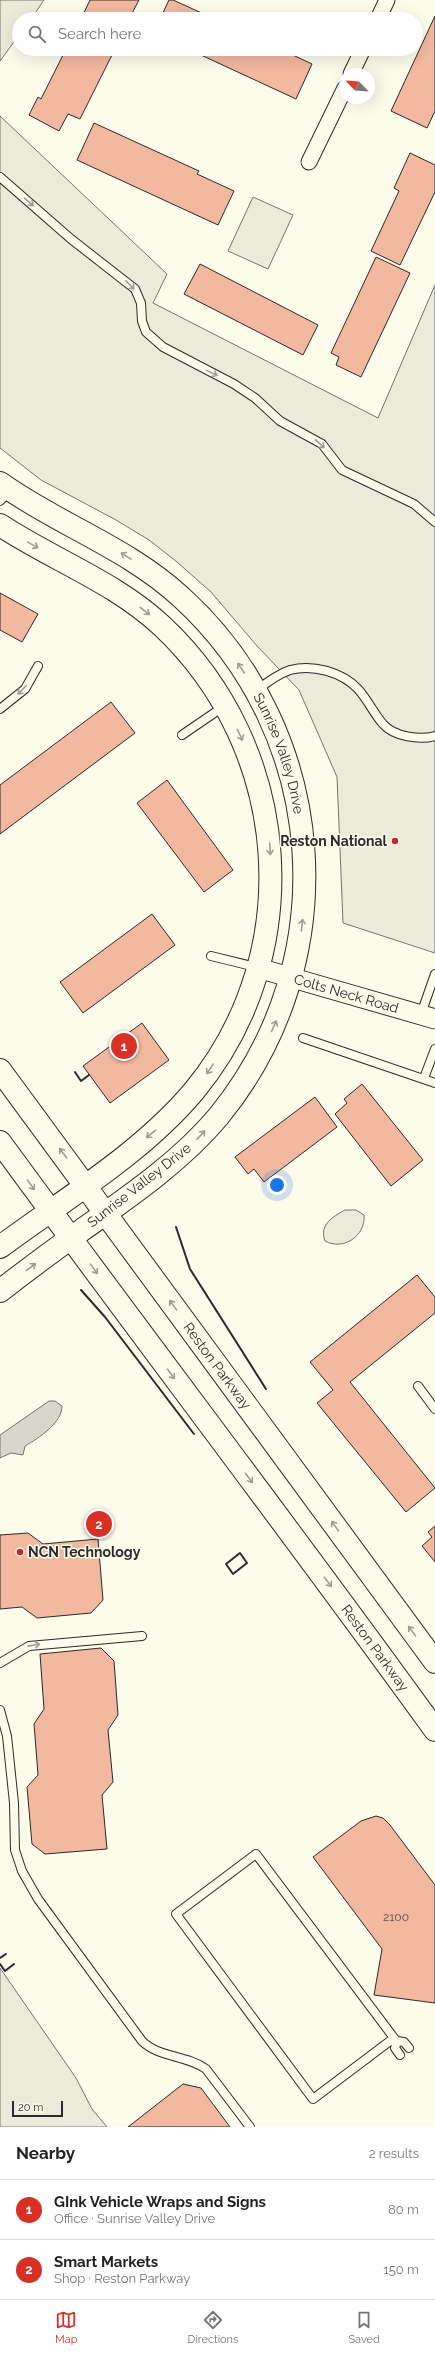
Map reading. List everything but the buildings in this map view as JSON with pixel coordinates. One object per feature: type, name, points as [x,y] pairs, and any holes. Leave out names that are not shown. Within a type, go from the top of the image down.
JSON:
[{"type":"main road","name":"Sunrise Valley Drive","points":[[0,1291],[106,1213],[186,1151],[218,1116],[260,1055],[284,1002],[299,947],[304,906],[305,872],[301,822],[285,755],[256,690],[221,639],[194,610],[164,582],[117,550],[4,492]]},
{"type":"main road","name":"Sunrise Valley Drive","points":[[0,525],[115,590],[145,611],[189,654],[226,706],[252,763],[261,792],[270,841],[270,898],[265,937],[258,968],[235,1027],[203,1079],[158,1128],[86,1184],[0,1246]]},
{"type":"main road","name":"Reston Parkway","points":[[0,1070],[86,1184],[435,1662]]},
{"type":"main road","name":"Reston Parkway","points":[[0,1142],[202,1415],[361,1626],[435,1730]]},
{"type":"street","points":[[381,12],[387,0]]},
{"type":"street","points":[[355,68],[361,56]]},
{"type":"street","points":[[309,162],[339,100]]},
{"type":"street","name":"Colts Neck Road","points":[[258,968],[428,1017]]},
{"type":"lane","points":[[0,177],[71,239],[135,289],[141,303],[142,320],[146,332],[163,347],[234,384],[255,398],[280,421],[322,444],[342,470],[414,504],[435,522]]},
{"type":"lane","points":[[0,709],[25,689],[38,666]]},
{"type":"lane","points":[[256,690],[290,670],[305,668],[320,669],[335,674],[358,689],[384,726],[397,733],[409,736],[425,738],[435,736]]},
{"type":"lane","points":[[182,736],[226,706]]},
{"type":"lane","points":[[211,956],[258,968]]},
{"type":"lane","points":[[428,1017],[435,974]]},
{"type":"lane","points":[[303,1038],[435,1083]]},
{"type":"lane","points":[[424,1078],[435,1049]]},
{"type":"lane","points":[[418,1386],[435,1409]]},
{"type":"lane","points":[[0,1663],[30,1646],[142,1636]]},
{"type":"lane","points":[[0,1710],[8,1736],[14,1803],[15,1850],[32,1891],[142,2041],[151,2048],[196,2063],[206,2069],[250,2127]]},
{"type":"lane","points":[[396,2040],[313,2099],[176,1914],[256,1854],[396,2040],[404,2042],[409,2048]]},
{"type":"lane","points":[[396,2040],[395,2048],[400,2056]]},
{"type":"shaded area","points":[[0,0],[44,0],[36,12],[12,12],[12,45],[0,61]]},
{"type":"shaded area","points":[[0,116],[167,274],[153,303],[378,418],[435,285],[435,953],[343,923],[337,777],[299,690],[257,646],[211,592],[177,562],[149,540],[116,520],[41,480],[0,448]]},
{"type":"shaded area","points":[[253,197],[293,215],[268,269],[228,251]]},
{"type":"shaded area","points":[[345,1210],[356,1210],[364,1215],[364,1223],[361,1229],[352,1240],[346,1243],[332,1244],[325,1241],[325,1226],[331,1219]]},
{"type":"shaded area","points":[[49,1401],[55,1401],[62,1406],[61,1412],[54,1424],[37,1439],[25,1446],[23,1455],[11,1453],[0,1458],[0,1435]]},
{"type":"shaded area","points":[[0,1968],[76,2078],[92,2109],[107,2127],[0,2127]]},
{"type":"wall","points":[[75,1072],[81,1081],[89,1075]]},
{"type":"wall","points":[[176,1227],[190,1269],[266,1389]]},
{"type":"wall","points":[[81,1290],[105,1317],[194,1434]]},
{"type":"wall","points":[[240,1553],[247,1563],[233,1574],[226,1564],[240,1553]]},
{"type":"wall","points":[[0,1958],[6,1954]]},
{"type":"wall","points":[[0,1964],[5,1971],[14,1964]]},
{"type":"place","name":"Reston National","points":[[395,841]]},
{"type":"place","name":"GInk Vehicle Wraps and Signs","points":[[124,1046]]},
{"type":"place","name":"Smart Markets","points":[[99,1524]]},
{"type":"place","name":"NCN Technology","points":[[20,1552]]}]
